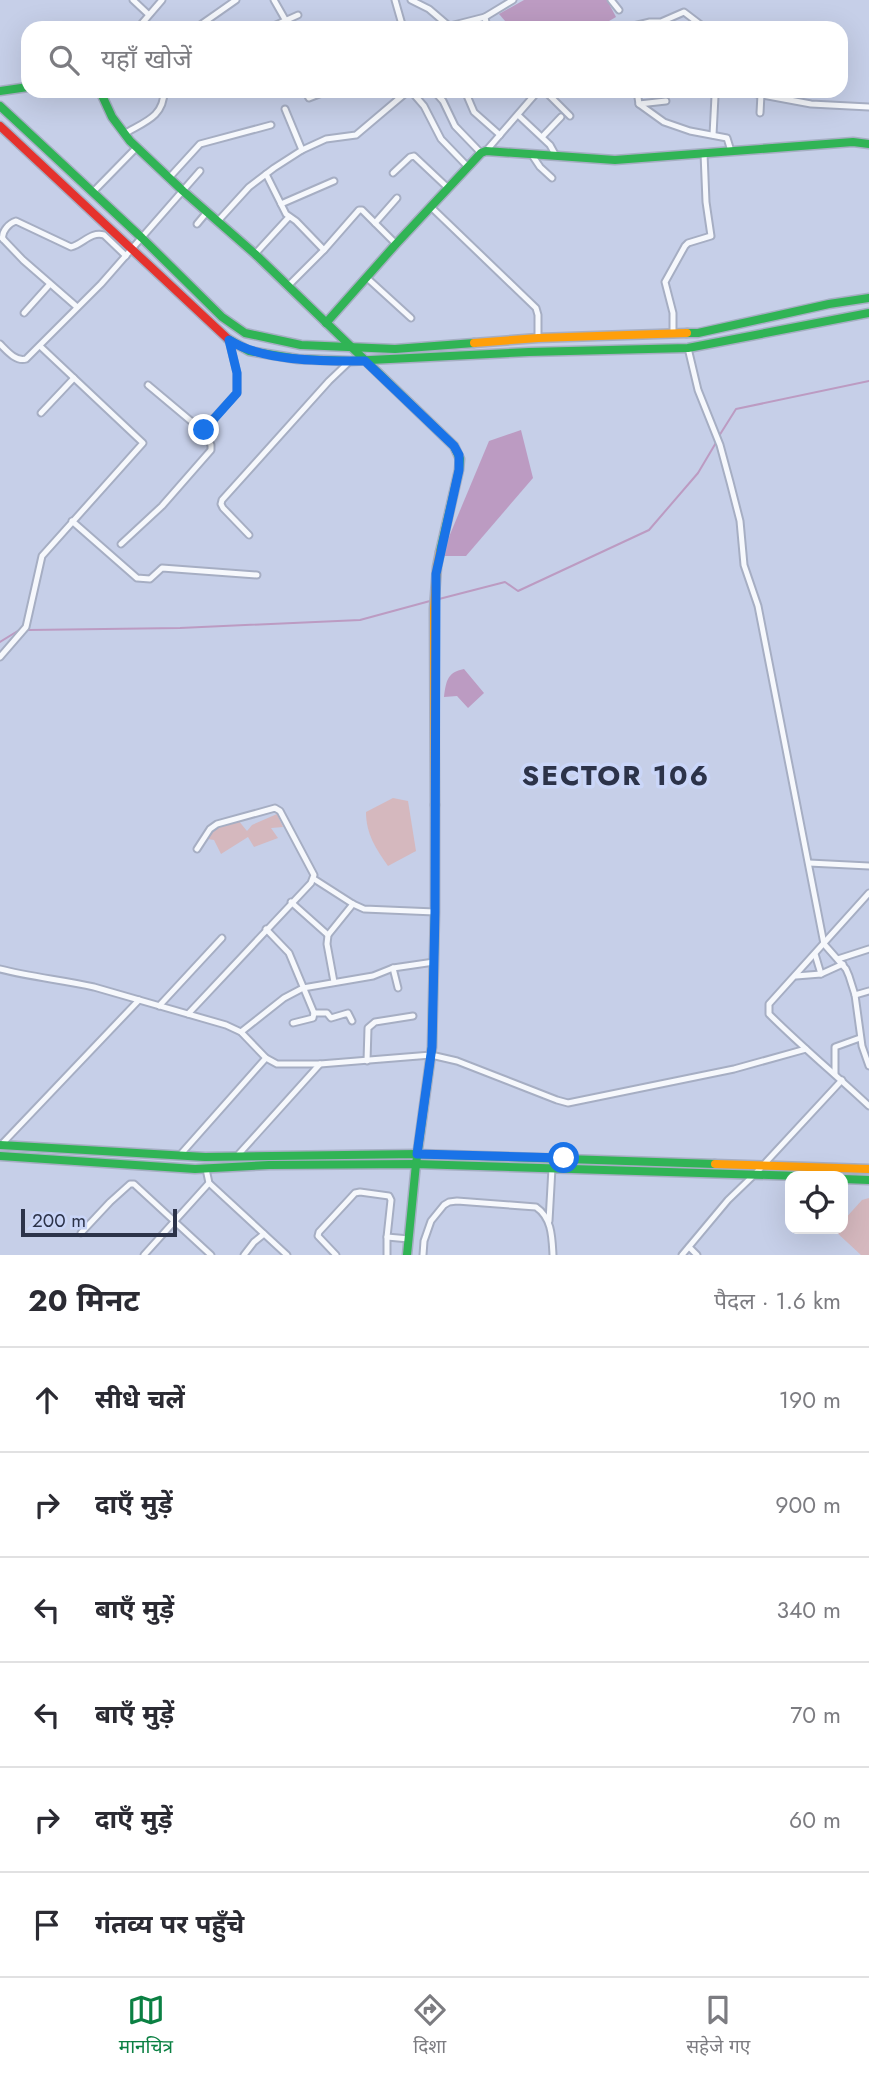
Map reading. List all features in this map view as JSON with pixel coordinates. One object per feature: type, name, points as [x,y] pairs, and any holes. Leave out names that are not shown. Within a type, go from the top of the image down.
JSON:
[{"type":"street","points":[[133,0],[148,14]]},
{"type":"street","points":[[143,21],[162,0]]},
{"type":"street","points":[[206,21],[236,0]]},
{"type":"street","points":[[274,0],[285,20],[298,15]]},
{"type":"street","points":[[395,0],[401,21]]},
{"type":"street","points":[[411,0],[445,21]]},
{"type":"street","points":[[472,21],[485,17],[513,0]]},
{"type":"street","points":[[611,0],[619,10]]},
{"type":"street","points":[[663,21],[684,12],[696,21]]},
{"type":"street","points":[[485,17],[486,21]]},
{"type":"street","points":[[1,90],[21,88]]},
{"type":"street","points":[[103,98],[112,117],[136,147],[255,254],[439,430],[459,455],[459,470],[437,567],[434,609],[435,912],[431,1055],[415,1164],[407,1255]]},
{"type":"street","points":[[124,134],[160,110],[163,98]]},
{"type":"street","points":[[218,221],[241,194],[266,174],[302,150],[331,138],[356,135],[401,98]]},
{"type":"street","points":[[417,98],[424,106],[441,139],[468,167]]},
{"type":"street","points":[[441,98],[455,126],[483,152],[615,160],[853,142],[869,144]]},
{"type":"street","points":[[468,98],[474,112],[500,135]]},
{"type":"street","points":[[326,323],[532,98]]},
{"type":"street","points":[[552,98],[569,116]]},
{"type":"street","points":[[638,98],[639,104],[664,122],[690,131],[727,138],[731,151]]},
{"type":"street","points":[[713,135],[716,98]]},
{"type":"street","points":[[760,113],[761,98]]},
{"type":"street","points":[[781,98],[811,104],[869,107]]},
{"type":"street","points":[[639,104],[666,101]]},
{"type":"street","points":[[0,106],[222,317],[245,333],[301,345],[351,348],[409,348],[538,338],[673,334],[707,332],[829,304],[869,298]]},
{"type":"street","points":[[285,109],[302,150]]},
{"type":"street","points":[[518,114],[550,145],[556,156]]},
{"type":"street","points":[[542,137],[561,117]]},
{"type":"street","points":[[170,178],[201,144],[271,125]]},
{"type":"street","points":[[0,127],[129,253],[229,340],[248,351],[315,361],[365,361],[529,352],[688,348],[869,313]]},
{"type":"street","points":[[93,192],[136,147]]},
{"type":"street","points":[[673,334],[673,313],[665,282],[685,246],[709,238],[712,234],[706,202],[704,153]]},
{"type":"street","points":[[532,155],[552,178]]},
{"type":"street","points":[[393,173],[414,156],[448,188]]},
{"type":"street","points":[[0,344],[16,359],[26,359],[142,239],[200,171]]},
{"type":"street","points":[[266,174],[289,217],[324,250]]},
{"type":"street","points":[[281,204],[334,181]]},
{"type":"street","points":[[375,223],[397,198]]},
{"type":"street","points":[[431,207],[536,308],[538,338]]},
{"type":"street","points":[[288,286],[359,210],[396,244]]},
{"type":"street","points":[[197,224],[207,212]]},
{"type":"street","points":[[255,254],[289,217]]},
{"type":"street","points":[[77,307],[1,238],[11,223],[16,221],[71,247],[99,233],[129,253]]},
{"type":"street","points":[[366,277],[411,318]]},
{"type":"street","points":[[24,313],[50,284]]},
{"type":"street","points":[[204,432],[237,393],[237,373],[229,340]]},
{"type":"street","points":[[0,657],[26,627],[42,556],[143,443],[40,346]]},
{"type":"street","points":[[688,348],[698,390],[720,445],[740,521],[744,565],[758,606],[824,944],[843,964],[849,976],[855,995],[860,1038],[865,1046],[869,1066]]},
{"type":"street","points":[[0,355],[6,349]]},
{"type":"street","points":[[249,535],[222,508],[222,500],[350,361]]},
{"type":"street","points":[[41,412],[75,378]]},
{"type":"street","points":[[121,544],[162,506],[211,450],[204,432],[148,385]]},
{"type":"street","points":[[72,521],[137,578],[150,579],[163,568],[257,575]]},
{"type":"street","points":[[188,1014],[314,879],[314,871],[280,811],[275,808],[217,824],[197,849]]},
{"type":"street","points":[[808,863],[869,866]]},
{"type":"street","points":[[314,879],[364,909],[435,912]]},
{"type":"street","points":[[869,893],[769,1004],[768,1011],[869,1106]]},
{"type":"street","points":[[291,902],[327,935]]},
{"type":"street","points":[[334,982],[327,935],[353,904]]},
{"type":"street","points":[[266,929],[289,953],[314,1013],[313,1018],[293,1023]]},
{"type":"street","points":[[159,1006],[222,938]]},
{"type":"street","points":[[838,958],[869,949]]},
{"type":"street","points":[[815,954],[821,974]]},
{"type":"street","points":[[241,1032],[284,998],[303,988],[434,962]]},
{"type":"street","points":[[796,976],[821,974],[843,964]]},
{"type":"street","points":[[393,968],[398,988]]},
{"type":"street","points":[[0,969],[30,977],[83,985],[226,1025],[241,1032],[266,1058],[285,1065],[431,1055],[457,1061],[557,1100],[573,1103],[734,1069],[806,1049]]},
{"type":"street","points":[[855,995],[869,991]]},
{"type":"street","points":[[0,1146],[139,1000]]},
{"type":"street","points":[[314,1013],[327,1013],[331,1018],[348,1013],[352,1021]]},
{"type":"street","points":[[367,1060],[370,1025],[413,1016]]},
{"type":"street","points":[[835,1074],[835,1047],[860,1038]]},
{"type":"street","points":[[180,1155],[266,1058]]},
{"type":"street","points":[[237,1156],[320,1064]]},
{"type":"street","points":[[682,1255],[728,1200],[842,1080]]},
{"type":"street","points":[[0,1146],[180,1155],[417,1154],[869,1169]]},
{"type":"street","points":[[0,1156],[206,1169],[269,1165],[415,1164],[785,1175]]},
{"type":"street","points":[[549,1224],[552,1168]]},
{"type":"street","points":[[206,1169],[209,1183],[287,1255]]},
{"type":"street","points":[[848,1179],[869,1180]]},
{"type":"street","points":[[144,1255],[209,1183]]},
{"type":"street","points":[[81,1233],[110,1202],[130,1184],[134,1184],[211,1255]]},
{"type":"street","points":[[336,1255],[318,1236],[319,1232],[355,1193],[360,1192],[389,1196],[391,1200],[387,1255]]},
{"type":"street","points":[[423,1255],[430,1222],[444,1205],[457,1201],[536,1207],[542,1210],[552,1235],[553,1255]]},
{"type":"street","points":[[244,1255],[264,1234]]},
{"type":"street","points":[[387,1237],[409,1239]]},
{"type":"street","points":[[689,1247],[697,1255]]},
{"type":"shaded area","points":[[524,0],[607,0],[616,17],[609,21],[505,21],[499,14]]},
{"type":"shaded area","points":[[521,430],[533,478],[466,556],[441,556],[489,441]]},
{"type":"shaded area","points":[[464,669],[484,693],[468,708],[457,696],[444,697],[448,678]]},
{"type":"shaded area","points":[[393,798],[408,801],[416,851],[388,866],[370,834],[366,812]]},
{"type":"shaded area","points":[[277,814],[283,827],[271,828],[278,838],[254,847],[248,837],[221,854],[214,840],[208,839],[224,824],[238,820],[247,831],[252,825]]},
{"type":"shaded area","points":[[869,1198],[869,1255],[861,1255],[838,1234],[848,1234],[848,1215],[862,1200]]},
{"type":"waterway","points":[[719,436],[736,409],[869,381]]},
{"type":"waterway","points":[[439,599],[505,582],[518,591],[649,530],[698,473],[717,441]]},
{"type":"waterway","points":[[28,630],[180,628],[360,620],[430,601]]},
{"type":"waterway","points":[[0,642],[21,629]]},
{"type":"traffic: fast","points":[[0,91],[21,88]]},
{"type":"traffic: fast","points":[[103,98],[112,117],[130,141],[255,254],[454,446],[460,459],[459,470],[440,552]]},
{"type":"traffic: fast","points":[[0,106],[142,238],[222,317],[245,333],[301,345],[395,349],[474,343]]},
{"type":"traffic: fast","points":[[326,323],[396,244],[481,153],[486,151],[615,160],[853,142],[869,144]]},
{"type":"traffic: fast","points":[[687,333],[869,298]]},
{"type":"traffic: fast","points":[[228,339],[249,351],[298,359],[350,361],[529,352],[688,348],[869,313]]},
{"type":"traffic: fast","points":[[407,1255],[432,1047],[435,805]]},
{"type":"traffic: fast","points":[[0,1145],[205,1157],[417,1154],[715,1164]]},
{"type":"traffic: fast","points":[[0,1156],[195,1169],[269,1165],[416,1164],[785,1176]]},
{"type":"traffic: fast","points":[[848,1179],[869,1180]]},
{"type":"traffic: slow","points":[[474,343],[687,333]]},
{"type":"traffic: slow","points":[[435,805],[434,609],[440,552]]},
{"type":"traffic: slow","points":[[715,1164],[869,1169]]},
{"type":"traffic: jam","points":[[0,126],[228,339]]},
{"type":"district","name":"SECTOR 106","points":[[616,775]]},
{"type":"route","points":[[204,430],[237,393],[237,373],[229,340],[248,351],[298,359],[365,361],[458,451],[459,470],[438,559],[434,604],[435,912],[432,1047],[417,1154],[564,1158]]}]
